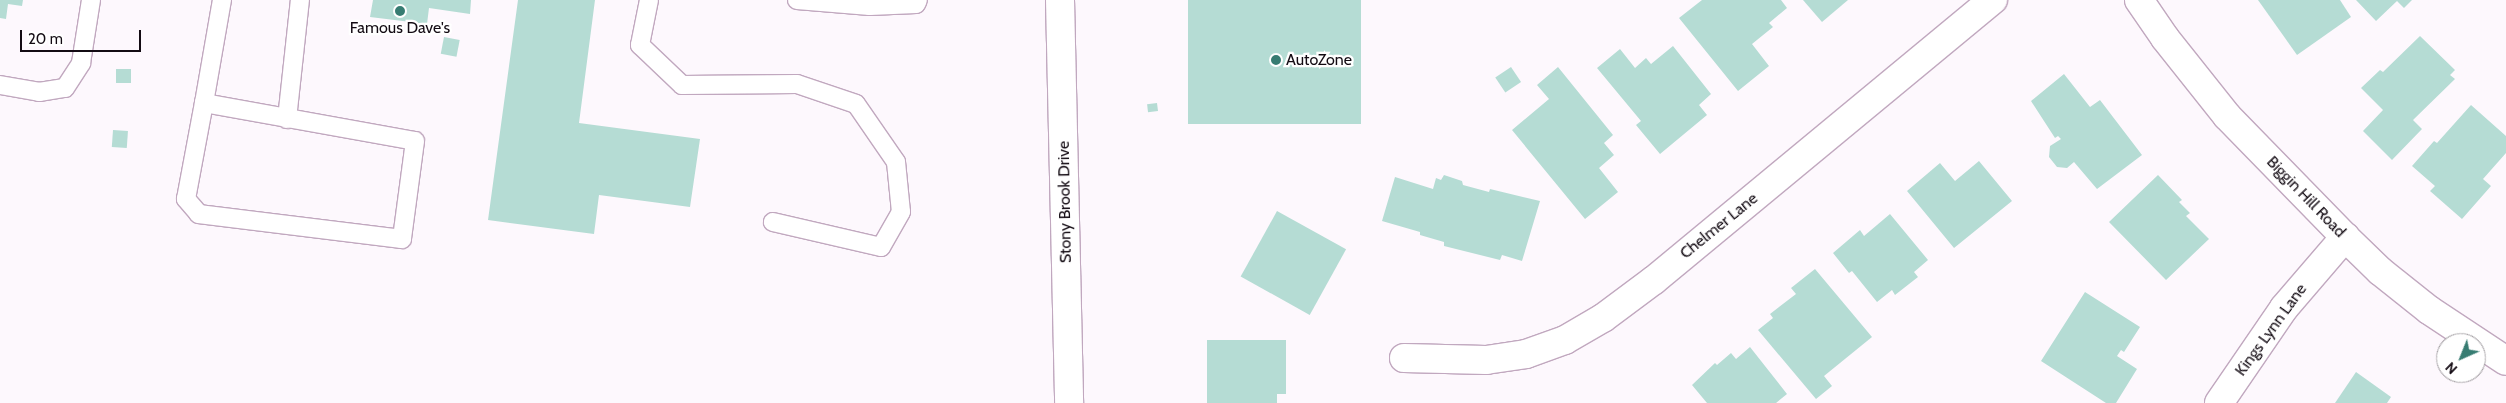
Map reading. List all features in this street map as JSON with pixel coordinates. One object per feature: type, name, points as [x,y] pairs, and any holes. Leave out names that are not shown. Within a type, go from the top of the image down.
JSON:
[{"type":"street","name":"Stony Brook Drive","points":[[1060,0],[1069,403]]},
{"type":"street","name":"Chelmer Lane","points":[[1404,358],[1486,360],[1526,354],[1565,340],[1603,318],[1654,280],[1993,0]]},
{"type":"street","name":"Biggin Hill Road","points":[[2139,0],[2165,38],[2227,116],[2345,237],[2380,271],[2429,310],[2506,361]]},
{"type":"street","name":"Kings Lynn Lane","points":[[2219,403],[2284,308],[2345,237]]},
{"type":"lane","points":[[0,85],[39,92],[65,88],[81,63],[91,0]]},
{"type":"lane","points":[[204,103],[414,141],[402,239],[199,214],[186,199],[222,0]]},
{"type":"lane","points":[[287,119],[300,0]]},
{"type":"lane","points":[[649,0],[640,45],[682,85],[797,84],[856,104],[896,162],[901,212],[880,247],[773,222]]},
{"type":"lane","points":[[797,0],[916,4],[918,0]]},
{"type":"building","points":[[0,0],[23,0],[22,6],[8,4],[6,19],[0,18]]},
{"type":"building","name":"Famous Dave's","points":[[373,0],[471,0],[470,14],[429,8],[427,24],[370,17]]},
{"type":"building","points":[[518,0],[595,0],[579,123],[700,139],[690,207],[599,195],[594,234],[488,220]]},
{"type":"building","name":"AutoZone","points":[[1188,0],[1361,0],[1361,124],[1188,124]]},
{"type":"building","points":[[1702,0],[1781,0],[1787,8],[1769,23],[1773,27],[1752,44],[1769,66],[1738,91],[1679,18]]},
{"type":"building","points":[[1803,0],[1848,0],[1822,22]]},
{"type":"building","points":[[2258,0],[2340,0],[2351,17],[2297,55]]},
{"type":"building","points":[[2356,0],[2412,0],[2404,8],[2397,1],[2376,21]]},
{"type":"building","points":[[2420,36],[2455,70],[2450,75],[2455,79],[2413,120],[2422,129],[2392,160],[2363,131],[2383,110],[2361,88],[2380,70],[2383,72]]},
{"type":"building","points":[[444,37],[460,40],[456,57],[441,54]]},
{"type":"building","points":[[1673,46],[1711,94],[1699,105],[1707,115],[1660,154],[1636,125],[1641,121],[1597,68],[1620,49],[1635,68],[1646,58],[1651,64]]},
{"type":"building","points":[[1511,67],[1521,82],[1505,93],[1495,78]]},
{"type":"building","points":[[1558,67],[1613,135],[1604,143],[1614,155],[1599,168],[1618,192],[1585,219],[1512,130],[1549,99],[1537,85]]},
{"type":"building","points":[[116,69],[131,69],[131,83],[116,83]]},
{"type":"building","points":[[2064,74],[2090,107],[2100,100],[2142,155],[2097,189],[2074,162],[2067,168],[2057,167],[2049,157],[2050,146],[2061,139],[2058,136],[2055,138],[2031,101]]},
{"type":"building","points":[[1157,103],[1158,111],[1148,112],[1147,104]]},
{"type":"building","points":[[2471,105],[2506,136],[2506,153],[2483,179],[2491,186],[2462,219],[2430,191],[2435,186],[2412,166],[2434,141],[2437,143]]},
{"type":"building","points":[[113,130],[128,131],[127,148],[112,147]]},
{"type":"building","points":[[1979,161],[2012,201],[1954,248],[1907,191],[1940,163],[1955,181]]},
{"type":"building","points":[[1444,175],[1462,181],[1463,185],[1489,192],[1490,189],[1540,201],[1522,261],[1502,255],[1500,260],[1444,246],[1444,242],[1420,235],[1420,232],[1382,221],[1395,177],[1433,189],[1436,178],[1441,180]]},
{"type":"building","points":[[2158,175],[2182,200],[2179,202],[2190,213],[2186,216],[2209,239],[2166,280],[2109,222]]},
{"type":"building","points":[[1277,211],[1346,249],[1310,315],[1241,277]]},
{"type":"building","points":[[1890,214],[1928,260],[1914,272],[1918,277],[1895,295],[1892,290],[1877,302],[1852,271],[1849,273],[1833,253],[1860,230],[1864,236]]},
{"type":"building","points":[[1815,269],[1872,337],[1824,376],[1832,386],[1816,399],[1758,330],[1773,318],[1770,314],[1796,294],[1791,288]]},
{"type":"building","points":[[2085,292],[2140,327],[2124,352],[2121,350],[2117,356],[2137,369],[2116,403],[2106,403],[2041,361]]},
{"type":"building","points":[[1207,340],[1286,340],[1286,394],[1277,394],[1277,403],[1207,403]]},
{"type":"building","points":[[1750,347],[1787,394],[1776,403],[1707,403],[1692,385],[1715,363],[1717,365],[1731,353],[1736,359]]},
{"type":"building","points":[[2356,372],[2391,397],[2387,403],[2335,403]]},
{"type":"place","name":"Famous Dave's","points":[[400,11]]},
{"type":"place","name":"AutoZone","points":[[1276,60]]}]
